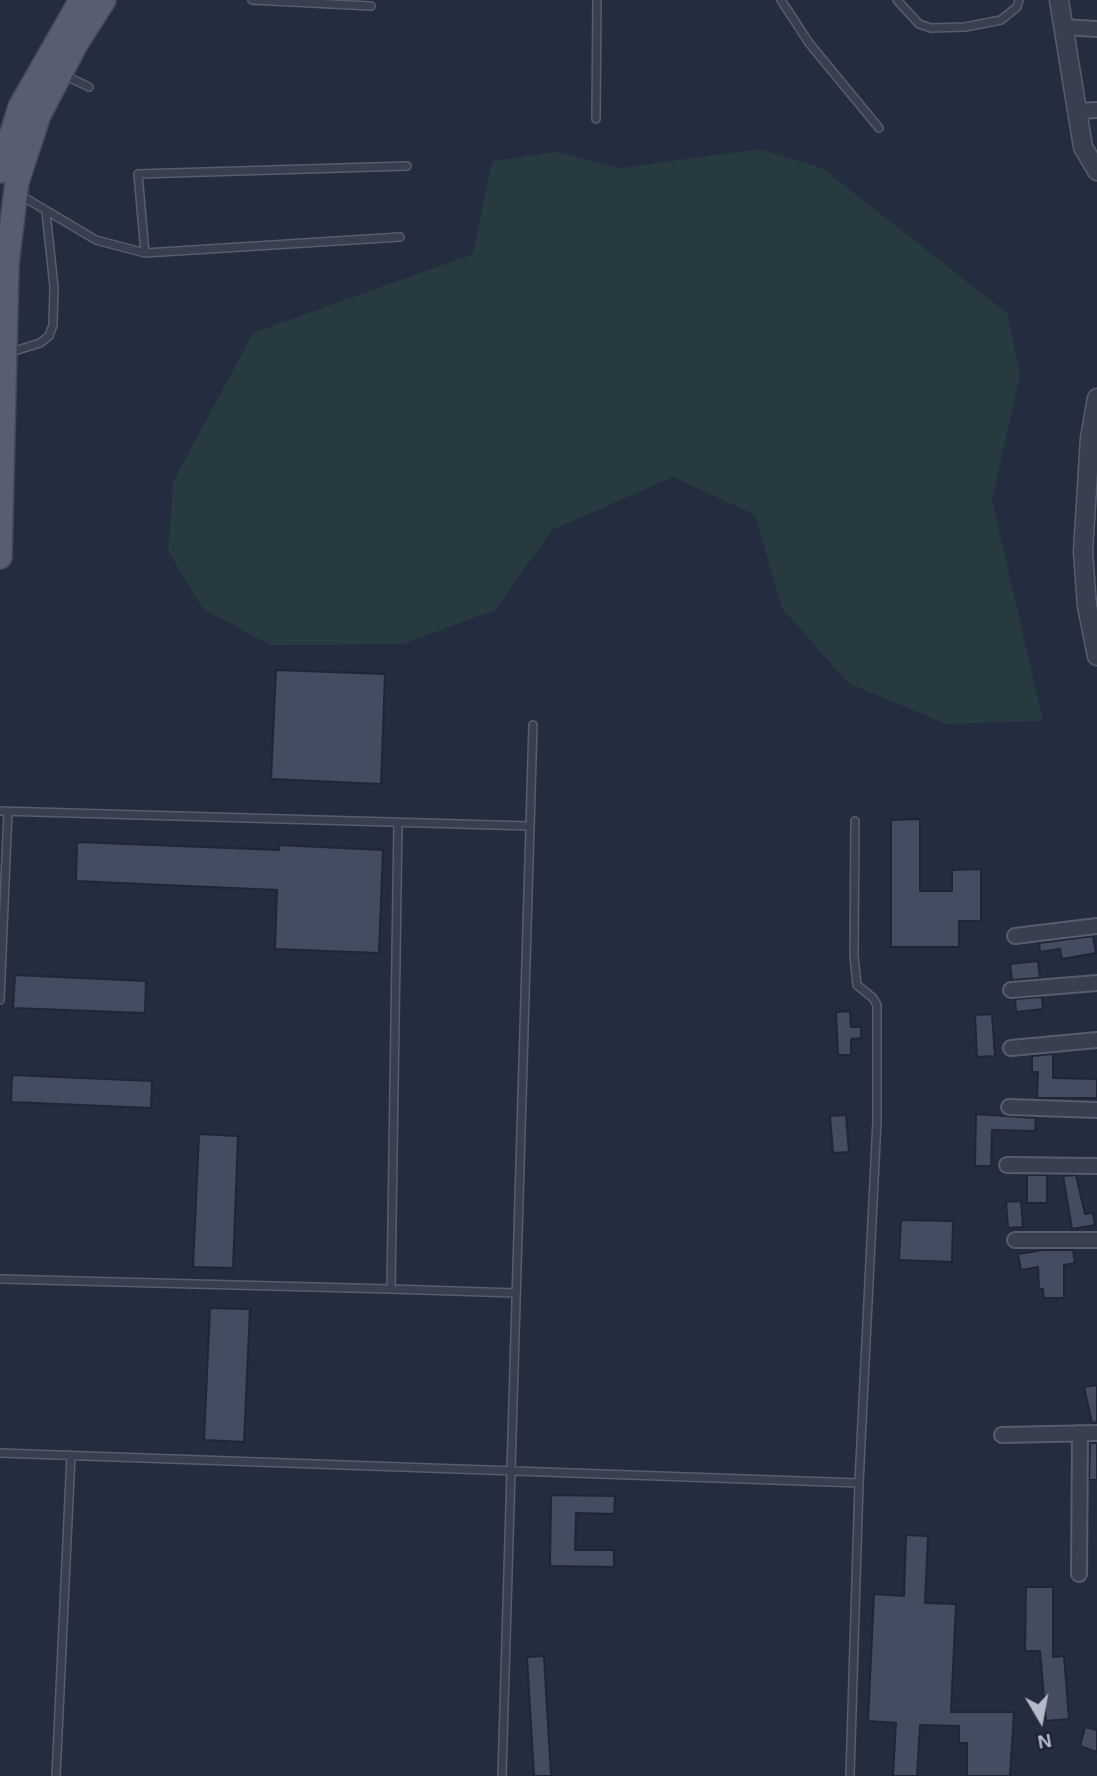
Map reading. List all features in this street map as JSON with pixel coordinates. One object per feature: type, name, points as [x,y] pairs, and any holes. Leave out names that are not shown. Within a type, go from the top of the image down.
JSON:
[{"type":"main road","points":[[0,171],[20,107],[81,0]]},
{"type":"main road","points":[[0,557],[2,354],[7,264],[16,193],[39,115],[60,73],[104,0]]},
{"type":"street","points":[[1059,0],[1083,147],[1097,171]]},
{"type":"street","points":[[1063,27],[1097,29]]},
{"type":"street","points":[[1077,111],[1097,110]]},
{"type":"street","points":[[1097,398],[1090,438],[1083,552],[1087,606],[1097,656]]},
{"type":"street","points":[[1015,936],[1097,926]]},
{"type":"street","points":[[1011,990],[1097,983]]},
{"type":"street","points":[[1011,1048],[1097,1040]]},
{"type":"street","points":[[1009,1107],[1097,1110]]},
{"type":"street","points":[[1007,1165],[1097,1166]]},
{"type":"street","points":[[1015,1240],[1097,1240]]},
{"type":"street","points":[[1079,1574],[1080,1433]]},
{"type":"street","points":[[1002,1435],[1097,1433]]},
{"type":"lane","points":[[252,0],[371,6]]},
{"type":"lane","points":[[596,119],[597,0]]},
{"type":"lane","points":[[781,0],[809,43],[880,128]]},
{"type":"lane","points":[[897,0],[919,24],[931,28],[965,27],[1001,20],[1017,7],[1019,0]]},
{"type":"lane","points":[[60,73],[89,88]]},
{"type":"lane","points":[[145,253],[138,174],[407,166]]},
{"type":"lane","points":[[16,193],[96,240],[145,253],[400,237]]},
{"type":"lane","points":[[2,354],[40,343],[49,336],[53,325],[54,287],[46,212]]},
{"type":"lane","points":[[502,1776],[533,725]]},
{"type":"lane","points":[[0,1000],[4,811],[530,826]]},
{"type":"lane","points":[[850,1776],[859,1483],[876,1160],[877,1018],[873,998],[857,985],[854,956],[855,821]]},
{"type":"lane","points":[[391,1289],[398,822]]},
{"type":"lane","points":[[0,1279],[516,1293]]},
{"type":"lane","points":[[0,1452],[859,1483]]},
{"type":"lane","points":[[56,1776],[71,1455]]},
{"type":"shaded area","points":[[759,149],[822,168],[1007,313],[1020,375],[992,500],[1043,721],[946,724],[848,683],[782,608],[755,515],[673,477],[552,530],[495,610],[403,644],[270,645],[203,609],[168,551],[173,482],[253,333],[473,254],[492,161],[558,152],[621,168]]},
{"type":"building","points":[[276,670],[385,674],[381,784],[271,779]]},
{"type":"building","points":[[920,819],[920,891],[952,891],[952,870],[981,869],[981,921],[959,921],[959,947],[891,947],[891,820]]},
{"type":"building","points":[[77,842],[279,850],[279,845],[383,850],[379,953],[275,949],[277,890],[76,881]]},
{"type":"building","points":[[1093,936],[1096,953],[1062,959],[1060,949],[1040,952],[1039,943]]},
{"type":"building","points":[[1038,961],[1040,978],[1012,980],[1010,964]]},
{"type":"building","points":[[15,975],[146,981],[145,1013],[13,1008]]},
{"type":"building","points":[[1042,997],[1043,1009],[1016,1012],[1015,999]]},
{"type":"building","points":[[850,1011],[851,1027],[861,1027],[861,1038],[851,1039],[851,1055],[838,1055],[836,1012]]},
{"type":"building","points":[[992,1014],[995,1056],[977,1057],[975,1015]]},
{"type":"building","points":[[1053,1054],[1053,1078],[1097,1079],[1097,1098],[1037,1098],[1038,1072],[1032,1072],[1032,1056]]},
{"type":"building","points":[[12,1075],[152,1081],[151,1108],[11,1102]]},
{"type":"building","points":[[976,1114],[1036,1118],[1035,1131],[992,1130],[991,1166],[975,1166]]},
{"type":"building","points":[[846,1115],[849,1152],[833,1153],[830,1116]]},
{"type":"building","points":[[199,1134],[238,1136],[233,1268],[193,1267]]},
{"type":"building","points":[[1027,1175],[1047,1175],[1047,1203],[1027,1203]]},
{"type":"building","points":[[1076,1175],[1085,1214],[1093,1213],[1095,1225],[1072,1229],[1063,1176]]},
{"type":"building","points":[[1021,1201],[1023,1227],[1008,1228],[1006,1202]]},
{"type":"building","points":[[901,1220],[953,1221],[952,1262],[899,1260]]},
{"type":"building","points":[[1043,1250],[1073,1250],[1075,1263],[1064,1265],[1064,1298],[1044,1298],[1043,1289],[1039,1289],[1038,1267],[1021,1270],[1018,1254]]},
{"type":"building","points":[[210,1308],[250,1309],[244,1442],[204,1440]]},
{"type":"building","points":[[1097,1385],[1097,1422],[1092,1423],[1084,1387]]},
{"type":"building","points":[[1090,1443],[1097,1443],[1097,1480],[1089,1480]]},
{"type":"building","points":[[551,1495],[615,1496],[614,1514],[576,1513],[575,1550],[614,1550],[614,1567],[550,1566]]},
{"type":"building","points":[[906,1535],[928,1536],[925,1603],[956,1604],[951,1712],[1014,1712],[1010,1776],[967,1776],[967,1743],[959,1743],[959,1726],[920,1725],[917,1776],[893,1776],[896,1723],[868,1721],[874,1594],[904,1596]]},
{"type":"building","points":[[1026,1587],[1053,1587],[1053,1657],[1064,1656],[1069,1719],[1046,1721],[1040,1651],[1025,1651]]},
{"type":"building","points":[[544,1656],[551,1776],[534,1776],[527,1657]]},
{"type":"building","points":[[1085,1727],[1097,1730],[1097,1752],[1080,1746]]}]
